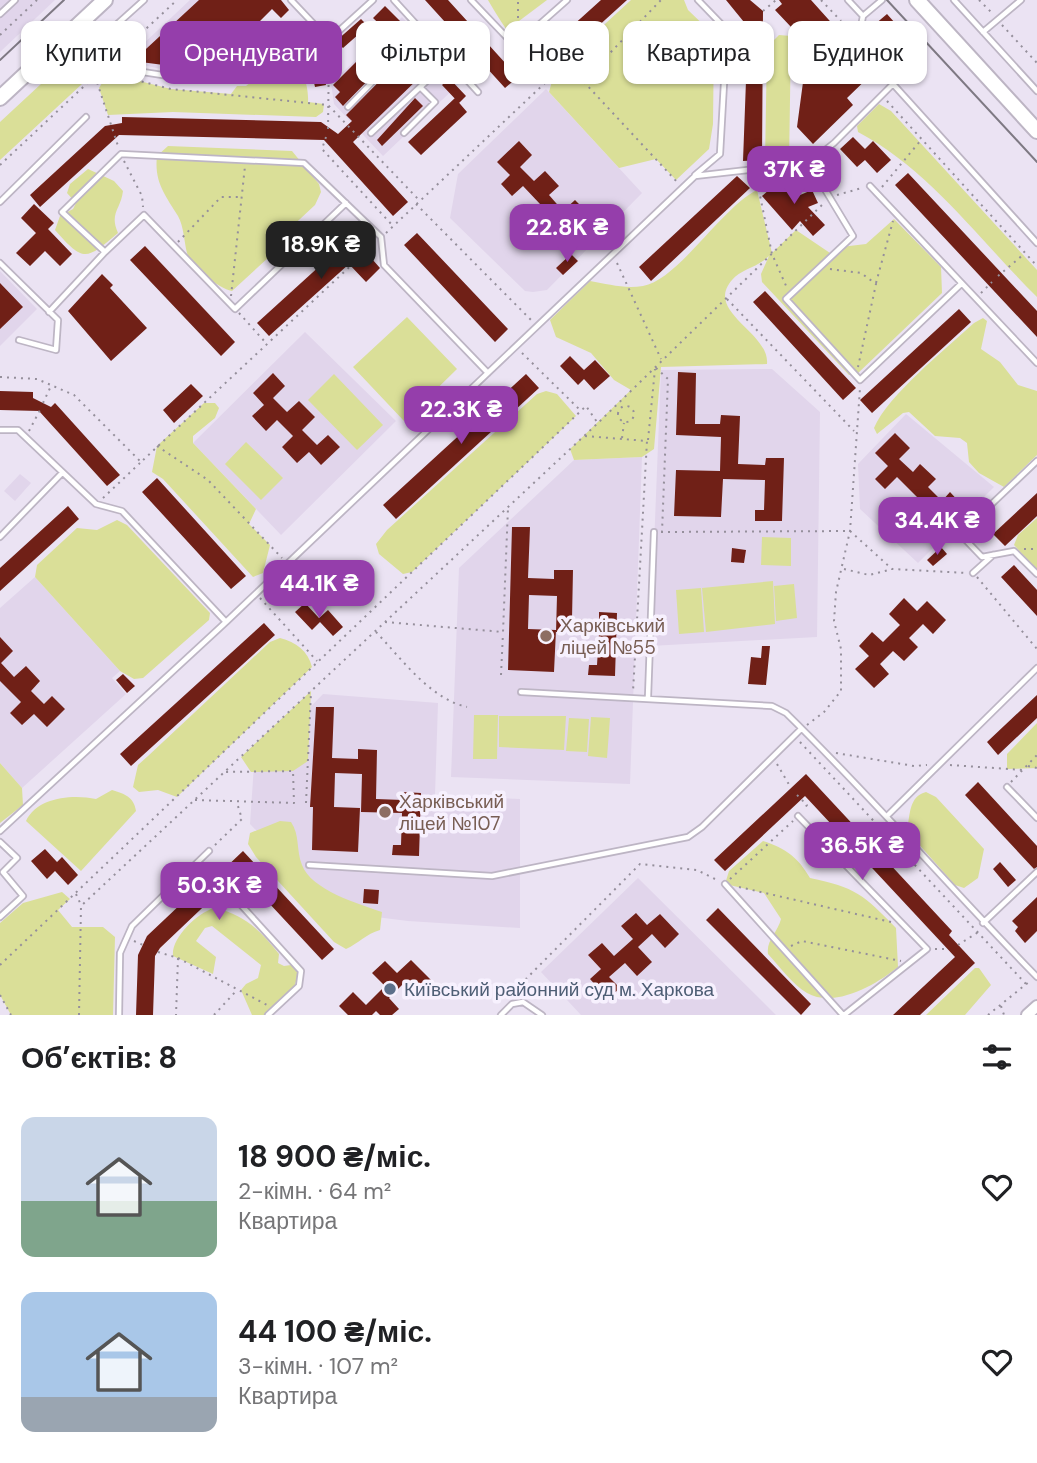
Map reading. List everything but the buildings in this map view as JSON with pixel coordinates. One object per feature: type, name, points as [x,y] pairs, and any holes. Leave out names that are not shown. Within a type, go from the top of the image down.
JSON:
[{"type":"main road","points":[[82,21],[105,0]]},
{"type":"main road","points":[[917,0],[1037,131]]},
{"type":"main road","points":[[0,98],[21,78]]},
{"type":"street","points":[[1027,1015],[1037,1007]]},
{"type":"lane","points":[[0,14],[15,0]]},
{"type":"lane","points":[[121,21],[145,0]]},
{"type":"lane","points":[[291,0],[311,21]]},
{"type":"lane","points":[[342,28],[373,0]]},
{"type":"lane","points":[[394,0],[413,21]]},
{"type":"lane","points":[[471,0],[504,33]]},
{"type":"lane","points":[[543,21],[567,0]]},
{"type":"lane","points":[[698,0],[718,21]]},
{"type":"lane","points":[[848,0],[863,16]]},
{"type":"lane","points":[[882,0],[863,16],[862,29],[890,65],[895,86],[1037,243]]},
{"type":"lane","points":[[954,0],[1037,92]]},
{"type":"lane","points":[[982,32],[1021,0]]},
{"type":"lane","points":[[348,107],[370,84]]},
{"type":"lane","points":[[371,133],[423,84]]},
{"type":"lane","points":[[471,84],[478,92]]},
{"type":"lane","points":[[0,831],[257,593],[682,187],[720,154],[724,84]]},
{"type":"lane","points":[[695,176],[809,163],[884,99],[895,86]]},
{"type":"lane","points":[[404,133],[435,102],[420,87]]},
{"type":"lane","points":[[0,202],[86,117]]},
{"type":"lane","points":[[105,252],[62,212],[121,154],[304,163],[381,237],[384,265],[488,373]]},
{"type":"lane","points":[[809,163],[825,185],[853,236],[786,299],[858,377],[961,284]]},
{"type":"lane","points":[[870,186],[1037,363]]},
{"type":"lane","points":[[49,312],[144,215],[233,307],[346,203]]},
{"type":"lane","points":[[0,263],[58,320],[56,350],[19,340]]},
{"type":"lane","points":[[0,430],[18,430],[96,504],[122,511],[226,622]]},
{"type":"lane","points":[[1037,461],[960,534],[982,557],[1014,551],[1037,574]]},
{"type":"lane","points":[[0,537],[62,473]]},
{"type":"lane","points":[[648,696],[654,532]]},
{"type":"lane","points":[[973,573],[994,555]]},
{"type":"lane","points":[[888,815],[1037,668]]},
{"type":"lane","points":[[521,692],[648,696],[772,706],[801,729],[888,815],[985,925],[1037,977]]},
{"type":"lane","points":[[309,865],[492,876],[672,842],[688,837],[702,827],[801,729]]},
{"type":"lane","points":[[1007,787],[1037,818]]},
{"type":"lane","points":[[724,884],[844,1015],[927,949],[798,816]]},
{"type":"lane","points":[[0,842],[17,858],[3,872],[23,896],[0,917]]},
{"type":"lane","points":[[119,1015],[120,953],[132,926],[209,851]]},
{"type":"lane","points":[[985,925],[1037,872]]},
{"type":"lane","points":[[232,895],[301,971],[299,986],[268,1015]]},
{"type":"lane","points":[[501,1015],[518,1002],[528,1003],[542,1015]]},
{"type":"path","points":[[0,35],[37,0]]},
{"type":"path","points":[[166,0],[169,7]]},
{"type":"path","points":[[146,29],[177,0]]},
{"type":"path","points":[[517,21],[518,0]]},
{"type":"path","points":[[609,54],[661,0]]},
{"type":"path","points":[[763,11],[776,0]]},
{"type":"path","points":[[821,0],[841,21]]},
{"type":"path","points":[[979,0],[1037,64]]},
{"type":"path","points":[[146,83],[171,89],[328,104],[419,201]]},
{"type":"path","points":[[0,165],[86,84]]},
{"type":"path","points":[[98,84],[121,154],[142,196],[144,215]]},
{"type":"path","points":[[328,84],[328,129]]},
{"type":"path","points":[[96,504],[544,84]]},
{"type":"path","points":[[586,84],[682,187]]},
{"type":"path","points":[[895,86],[884,99],[1037,266]]},
{"type":"path","points":[[326,137],[322,149],[393,226]]},
{"type":"path","points":[[877,193],[897,173],[922,139]]},
{"type":"path","points":[[825,185],[830,146]]},
{"type":"path","points":[[245,160],[233,307],[267,344]]},
{"type":"path","points":[[756,171],[772,254],[790,296]]},
{"type":"path","points":[[81,906],[598,423],[831,197],[870,186]]},
{"type":"path","points":[[174,246],[221,197],[242,197]]},
{"type":"path","points":[[416,204],[536,326]]},
{"type":"path","points":[[801,729],[824,712],[841,691],[841,649],[834,621],[836,592],[850,531],[858,377],[876,284],[895,213]]},
{"type":"path","points":[[998,276],[1026,253]]},
{"type":"path","points":[[613,254],[662,360]]},
{"type":"path","points":[[820,267],[861,273],[876,284]]},
{"type":"path","points":[[976,299],[992,282]]},
{"type":"path","points":[[726,298],[855,432]]},
{"type":"path","points":[[516,347],[581,411]]},
{"type":"path","points":[[633,696],[655,367]]},
{"type":"path","points":[[655,367],[668,379],[662,532]]},
{"type":"path","points":[[0,377],[37,379],[74,394],[141,462]]},
{"type":"path","points":[[43,403],[52,385]]},
{"type":"path","points":[[0,965],[586,406],[598,423]]},
{"type":"path","points":[[618,414],[624,406],[634,410],[632,420],[624,422]]},
{"type":"path","points":[[26,438],[40,410]]},
{"type":"path","points":[[608,413],[618,414],[624,422],[622,439]]},
{"type":"path","points":[[584,436],[648,442]]},
{"type":"path","points":[[157,446],[208,480],[287,564]]},
{"type":"path","points":[[501,675],[508,507]]},
{"type":"path","points":[[654,532],[850,531],[892,569]]},
{"type":"path","points":[[1014,551],[1037,549]]},
{"type":"path","points":[[843,569],[869,575],[892,569],[973,573],[1037,649]]},
{"type":"path","points":[[257,593],[318,662]]},
{"type":"path","points":[[385,622],[503,632]]},
{"type":"path","points":[[375,631],[425,683],[454,704],[467,707]]},
{"type":"path","points":[[306,803],[311,691]]},
{"type":"path","points":[[794,736],[1026,984]]},
{"type":"path","points":[[824,752],[914,766],[942,764],[1023,770]]},
{"type":"path","points":[[1007,787],[1037,755]]},
{"type":"path","points":[[773,757],[791,788]]},
{"type":"path","points":[[1027,766],[1037,768]]},
{"type":"path","points":[[194,800],[294,803],[293,771],[224,772]]},
{"type":"path","points":[[724,884],[807,805],[797,794]]},
{"type":"path","points":[[209,851],[242,819],[237,802]]},
{"type":"path","points":[[518,1002],[515,990],[640,864],[697,870],[724,884],[903,925]]},
{"type":"path","points":[[76,893],[81,906],[79,1015]]},
{"type":"path","points":[[958,945],[985,925]]},
{"type":"path","points":[[127,938],[142,945]]},
{"type":"path","points":[[784,950],[802,941],[909,963]]},
{"type":"path","points":[[927,949],[948,949]]},
{"type":"path","points":[[158,952],[178,958],[274,1009]]},
{"type":"path","points":[[176,1015],[178,958]]},
{"type":"path","points":[[988,1015],[1037,977]]},
{"type":"path","points":[[216,1014],[238,989]]},
{"type":"path","points":[[0,996],[11,1015]]},
{"type":"path","points":[[1000,1005],[1004,1015]]},
{"type":"shaded area","points":[[0,0],[55,0],[33,21],[21,21],[21,32],[0,52]]},
{"type":"shaded area","points":[[190,0],[258,0],[235,21],[168,21]]},
{"type":"shaded area","points":[[160,28],[160,69],[146,66],[146,41]]},
{"type":"shaded area","points":[[356,60],[356,84],[459,84],[383,156],[334,104],[331,84],[342,84],[342,73]]},
{"type":"shaded area","points":[[546,89],[642,193],[547,290],[533,292],[525,291],[450,218],[458,174]]},
{"type":"shaded area","points":[[0,271],[37,309],[0,346]]},
{"type":"shaded area","points":[[305,332],[396,421],[281,535],[193,443]]},
{"type":"shaded area","points":[[772,369],[820,412],[817,637],[650,646],[661,370]]},
{"type":"shaded area","points":[[906,414],[994,487],[918,563],[860,509],[858,464]]},
{"type":"shaded area","name":"Харківський ліцей №55","points":[[642,457],[630,784],[451,777],[459,568],[574,460]]},
{"type":"shaded area","points":[[20,474],[31,483],[15,501],[4,491]]},
{"type":"shaded area","points":[[35,577],[120,671],[112,678],[126,694],[22,788],[0,763],[0,608]]},
{"type":"shaded area","name":"Харківський ліцей №107","points":[[323,694],[438,703],[435,795],[520,799],[520,928],[408,921],[336,912],[250,824],[254,765]]},
{"type":"shaded area","points":[[638,878],[776,1015],[581,1015],[541,972]]},
{"type":"green space","points":[[488,0],[547,0],[519,21],[504,21],[504,25]]},
{"type":"green space","points":[[631,0],[684,0],[688,10],[699,21],[623,21],[623,84],[713,84],[713,124],[709,149],[676,180],[656,159],[619,168],[549,92],[551,84],[609,84],[608,21]]},
{"type":"green space","points":[[779,35],[788,36],[789,163],[771,165],[765,162],[766,84],[774,84],[774,40]]},
{"type":"green space","points":[[146,83],[171,89],[231,94],[237,86],[306,84],[308,102],[324,104],[323,112],[316,117],[173,112],[108,115],[99,88],[101,84]]},
{"type":"green space","points":[[41,84],[82,84],[0,160],[0,122]]},
{"type":"green space","points":[[879,104],[891,111],[1037,270],[1037,297],[931,186],[884,148],[858,132],[857,126]]},
{"type":"green space","points":[[168,146],[292,151],[319,184],[321,192],[315,205],[285,233],[281,246],[232,291],[206,277],[187,253],[180,220],[162,188],[157,173],[157,156]]},
{"type":"green space","points":[[88,169],[114,181],[123,191],[115,216],[118,233],[99,249],[85,254],[79,253],[55,230],[60,216],[73,209],[76,203],[67,193],[70,184]]},
{"type":"green space","points":[[757,190],[772,253],[796,230],[830,253],[841,247],[866,244],[894,219],[941,267],[942,293],[856,375],[849,375],[762,282],[761,274],[769,256],[736,276],[726,291],[726,302],[759,342],[767,364],[661,367],[654,449],[642,457],[574,460],[570,449],[631,390],[614,380],[591,353],[556,337],[550,320],[590,281],[629,287],[656,281],[685,258],[743,199]]},
{"type":"green space","points":[[407,317],[457,369],[404,421],[353,367]]},
{"type":"green space","points":[[983,318],[987,321],[981,349],[1000,362],[1018,385],[1037,391],[1037,455],[1004,487],[979,473],[969,462],[967,443],[960,438],[935,436],[909,412],[903,413],[877,434],[874,428],[904,387],[974,323]]},
{"type":"green space","points":[[334,374],[383,425],[357,450],[308,400]]},
{"type":"green space","points":[[546,391],[557,394],[576,416],[412,572],[403,574],[379,554],[376,544],[387,530],[537,394]]},
{"type":"green space","points":[[204,403],[215,403],[219,408],[215,418],[193,436],[193,443],[256,509],[249,524],[270,545],[263,573],[253,577],[163,479],[152,472],[157,446]]},
{"type":"green space","points":[[246,442],[283,478],[261,500],[225,464]]},
{"type":"green space","points":[[1037,518],[1037,570],[1014,545],[1018,535]]},
{"type":"green space","points":[[117,520],[127,525],[210,613],[209,620],[143,678],[134,679],[120,671],[35,577],[37,565],[77,528],[97,530]]},
{"type":"green space","points":[[762,537],[791,538],[791,566],[761,565]]},
{"type":"green space","points":[[773,581],[775,624],[706,632],[702,588]]},
{"type":"green space","points":[[794,584],[797,618],[776,621],[774,586]]},
{"type":"green space","points":[[701,588],[704,632],[679,634],[676,590]]},
{"type":"green space","points":[[280,638],[300,648],[308,656],[312,667],[177,797],[158,790],[139,792],[133,787],[138,765],[270,642]]},
{"type":"green space","points":[[311,691],[308,761],[293,771],[251,772],[241,757]]},
{"type":"green space","points":[[474,715],[498,715],[497,759],[473,759]]},
{"type":"green space","points":[[499,716],[566,716],[564,750],[499,747]]},
{"type":"green space","points":[[591,717],[610,718],[607,758],[588,756]]},
{"type":"green space","points":[[569,718],[589,719],[587,752],[566,751]]},
{"type":"green space","points":[[1037,723],[1037,768],[1007,769],[1007,754]]},
{"type":"green space","points":[[0,763],[22,788],[23,805],[0,823]]},
{"type":"green space","points":[[112,790],[128,797],[136,811],[81,871],[26,821],[31,813],[47,802],[67,797],[96,799]]},
{"type":"green space","points":[[926,792],[936,797],[984,849],[978,878],[964,888],[955,885],[907,831],[913,802]]},
{"type":"green space","points":[[280,821],[291,822],[294,827],[300,859],[307,874],[325,889],[382,912],[380,930],[346,949],[334,942],[256,857],[248,844],[250,833]]},
{"type":"green space","points":[[763,841],[790,854],[810,878],[849,889],[867,900],[896,928],[898,967],[867,987],[830,998],[807,993],[786,975],[768,954],[769,944],[781,919],[764,893],[725,884],[729,871]]},
{"type":"green space","points":[[62,892],[70,899],[58,910],[72,927],[103,927],[115,937],[113,1015],[11,1015],[0,995],[0,923],[23,903]]},
{"type":"green space","points":[[214,908],[234,914],[251,924],[279,954],[278,963],[291,965],[298,973],[295,985],[264,1015],[252,1015],[241,990],[258,978],[261,965],[212,926],[205,928],[196,941],[216,957],[213,974],[173,956],[176,942],[186,927]]},
{"type":"green space","points":[[975,968],[979,968],[991,985],[965,1015],[926,1015]]},
{"type":"tram line","points":[[0,60],[64,0]]},
{"type":"tram line","points":[[887,0],[1037,162]]},
{"type":"place","name":"Харківський ліцей №55","points":[[546,636]]},
{"type":"place","name":"Харківський ліцей №107","points":[[385,812]]},
{"type":"place","name":"Київський районний суд м. Харкова","points":[[390,989]]}]
